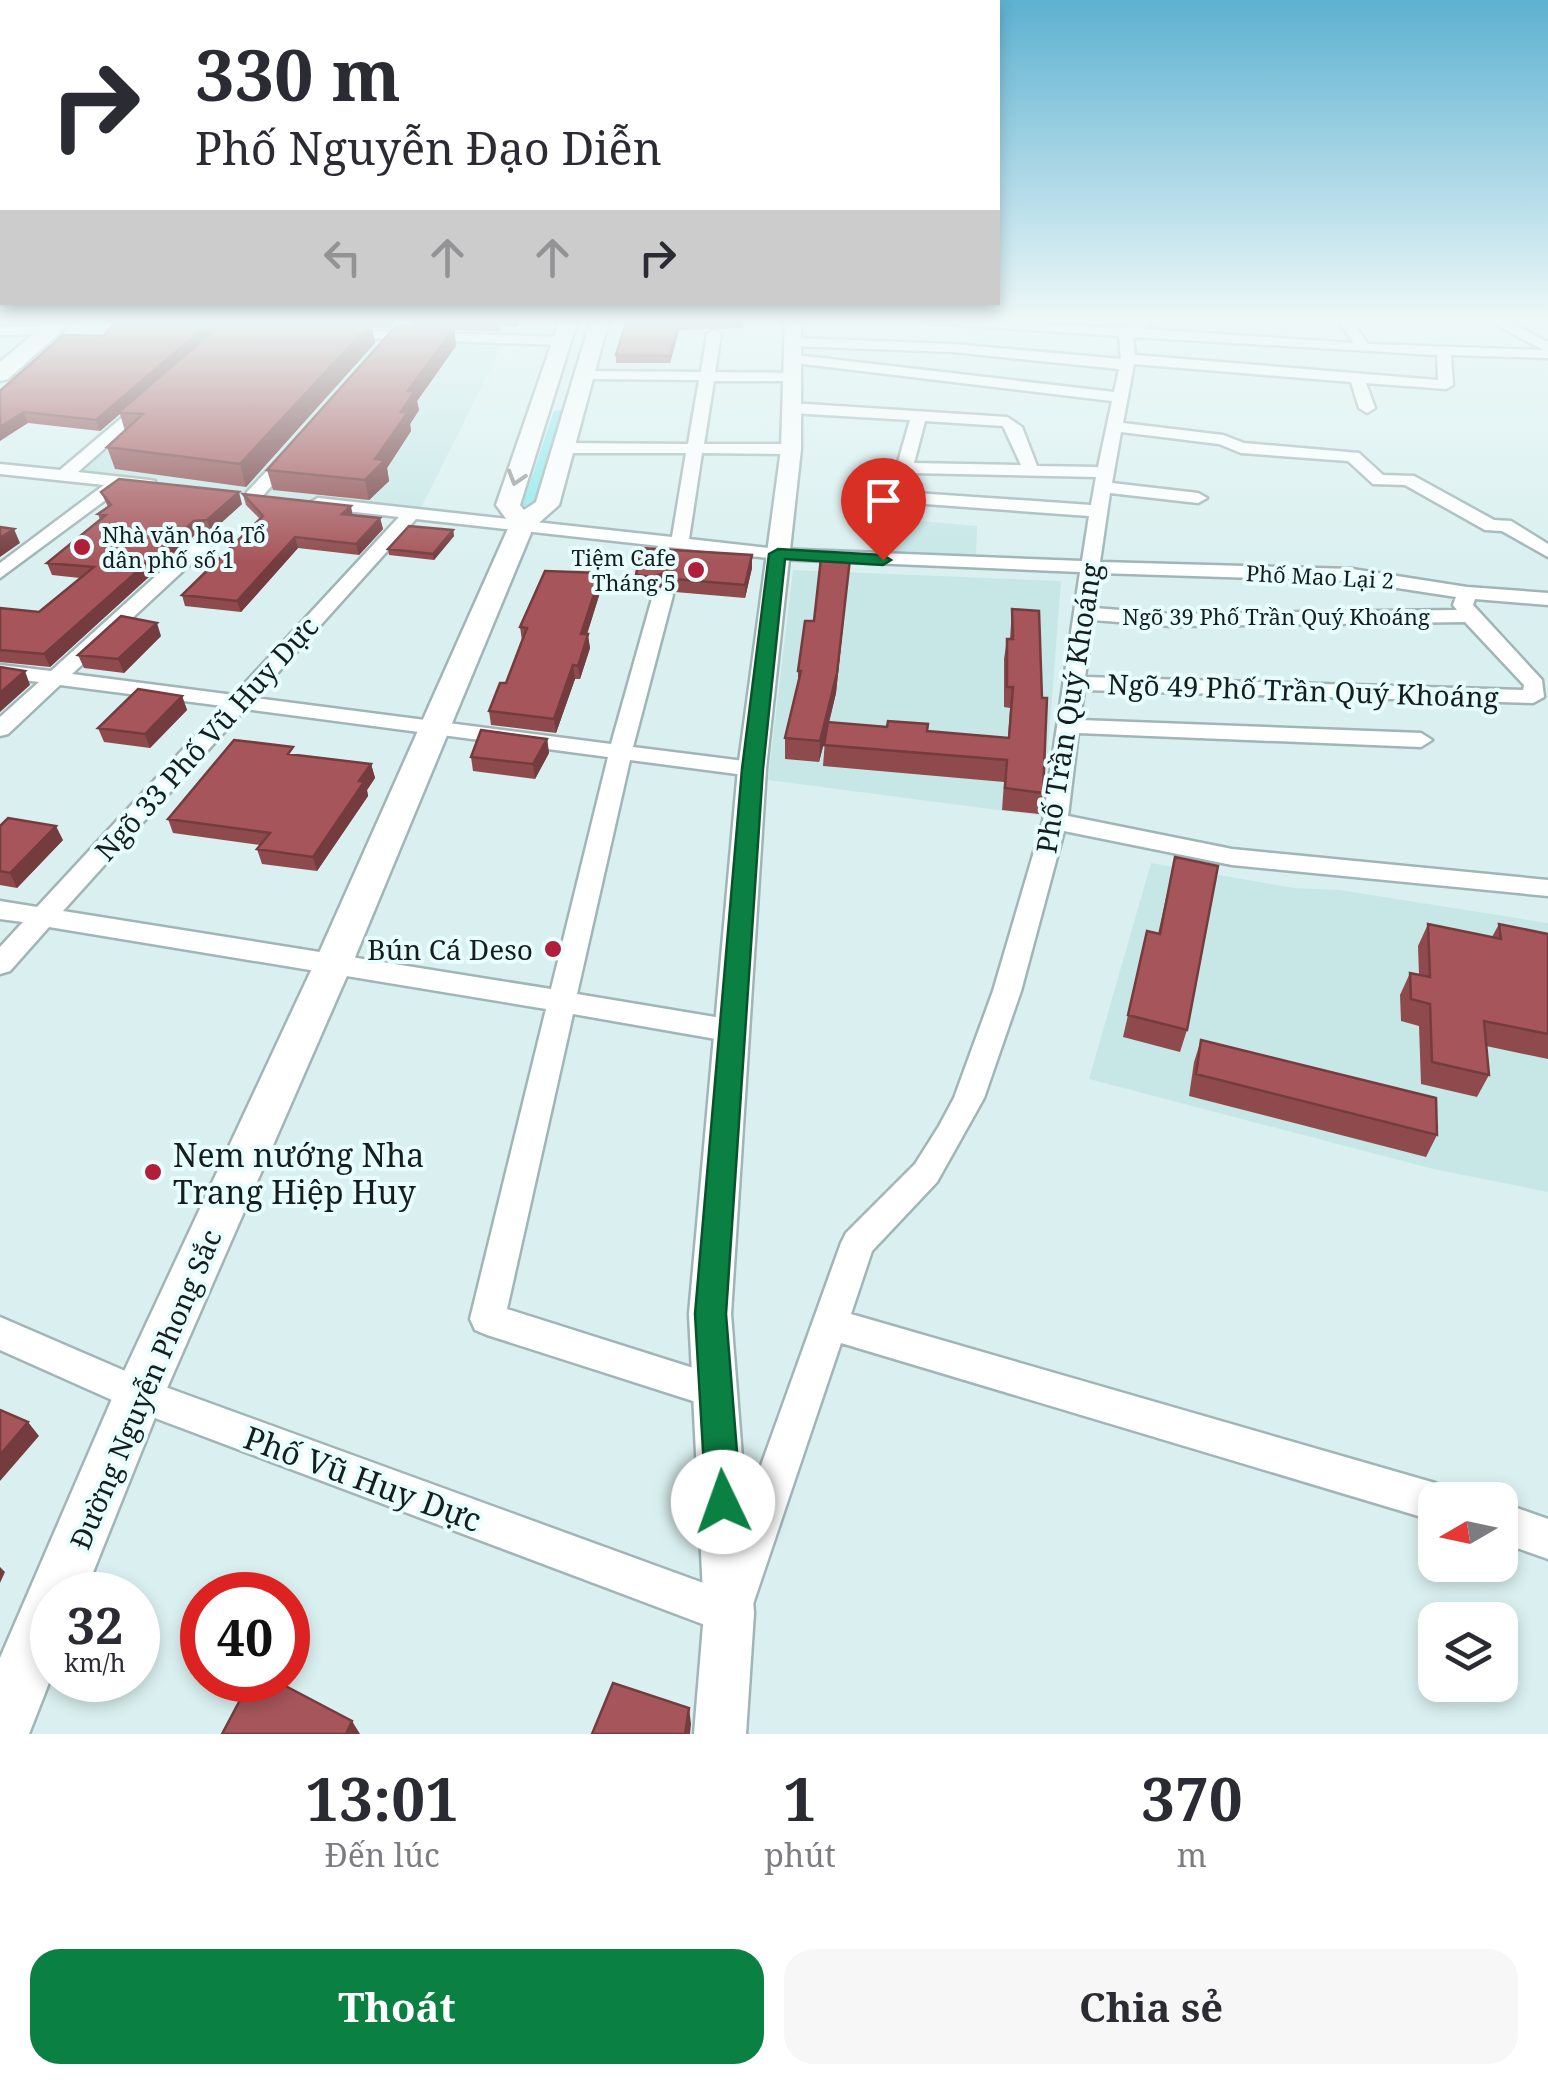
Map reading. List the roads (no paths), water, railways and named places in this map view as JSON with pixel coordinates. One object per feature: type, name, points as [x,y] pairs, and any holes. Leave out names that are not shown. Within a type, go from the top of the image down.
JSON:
[{"type":"main road","points":[[522,524],[508,505],[541,400]]},
{"type":"main road","name":"Đường Nguyễn Phong Sắc","points":[[66,1572],[139,1395],[334,962],[522,524],[547,504],[578,400]]},
{"type":"main road","points":[[538,408],[576,408]]},
{"type":"main road","points":[[0,1730],[30,1657]]},
{"type":"street","points":[[65,476],[151,400]]},
{"type":"street","points":[[680,540],[703,400]]},
{"type":"street","points":[[720,1734],[729,1613],[718,1392],[710,1314],[752,769],[791,448],[792,400]]},
{"type":"street","points":[[883,400],[920,416],[1012,424],[1031,470]]},
{"type":"street","name":"Phố Trần Quý Khoáng","points":[[729,1613],[858,1243],[926,1172],[969,1098],[1007,991],[1055,821],[1090,567],[1119,400]]},
{"type":"street","points":[[1364,400],[1367,408]]},
{"type":"street","points":[[898,497],[902,468],[920,416]]},
{"type":"street","points":[[1114,426],[1223,440],[1241,448],[1354,456],[1379,480],[1408,480],[1490,526],[1505,525],[1548,552]]},
{"type":"street","points":[[253,496],[304,442]]},
{"type":"street","points":[[564,448],[791,448]]},
{"type":"street","points":[[902,468],[1031,470],[1102,490]]},
{"type":"street","points":[[0,469],[176,488]]},
{"type":"street","points":[[0,572],[118,482]]},
{"type":"street","points":[[857,494],[898,497],[1102,490],[1198,498]]},
{"type":"street","name":"Phố Mao Lại 2","points":[[306,502],[680,540],[778,554],[1352,575],[1467,593],[1548,599]]},
{"type":"street","name":"Ngõ 33 Phố Vũ Huy Dực","points":[[0,964],[413,512]]},
{"type":"street","points":[[0,728],[206,540]]},
{"type":"street","points":[[1467,593],[1463,605],[1470,616]]},
{"type":"street","points":[[663,595],[621,750],[487,1319],[718,1392]]},
{"type":"street","name":"Ngõ 39 Phố Trần Quý Khoáng","points":[[1083,614],[1171,620],[1470,616]]},
{"type":"street","name":"Ngõ 49 Phố Trần Quý Khoáng","points":[[1074,683],[1533,696],[1535,684],[1470,616]]},
{"type":"street","points":[[0,671],[752,769]]},
{"type":"street","points":[[1069,726],[1421,740]]},
{"type":"street","points":[[1055,821],[1232,857],[1548,888]]},
{"type":"street","points":[[0,910],[732,1030]]},
{"type":"street","points":[[830,1324],[1418,1497]]},
{"type":"street","name":"Phố Vũ Huy Dực","points":[[0,1333],[139,1395],[729,1613]]},
{"type":"street","points":[[1518,1528],[1548,1539]]},
{"type":"place","name":"Nhà văn hóa Tổ dân phố số 1","points":[[82,547]]},
{"type":"place","name":"Tiệm Cafe Tháng 5","points":[[696,570]]},
{"type":"place","name":"Bún Cá Deso","points":[[553,949]]},
{"type":"place","name":"Nem nướng Nha Trang Hiệp Huy","points":[[153,1172]]}]
